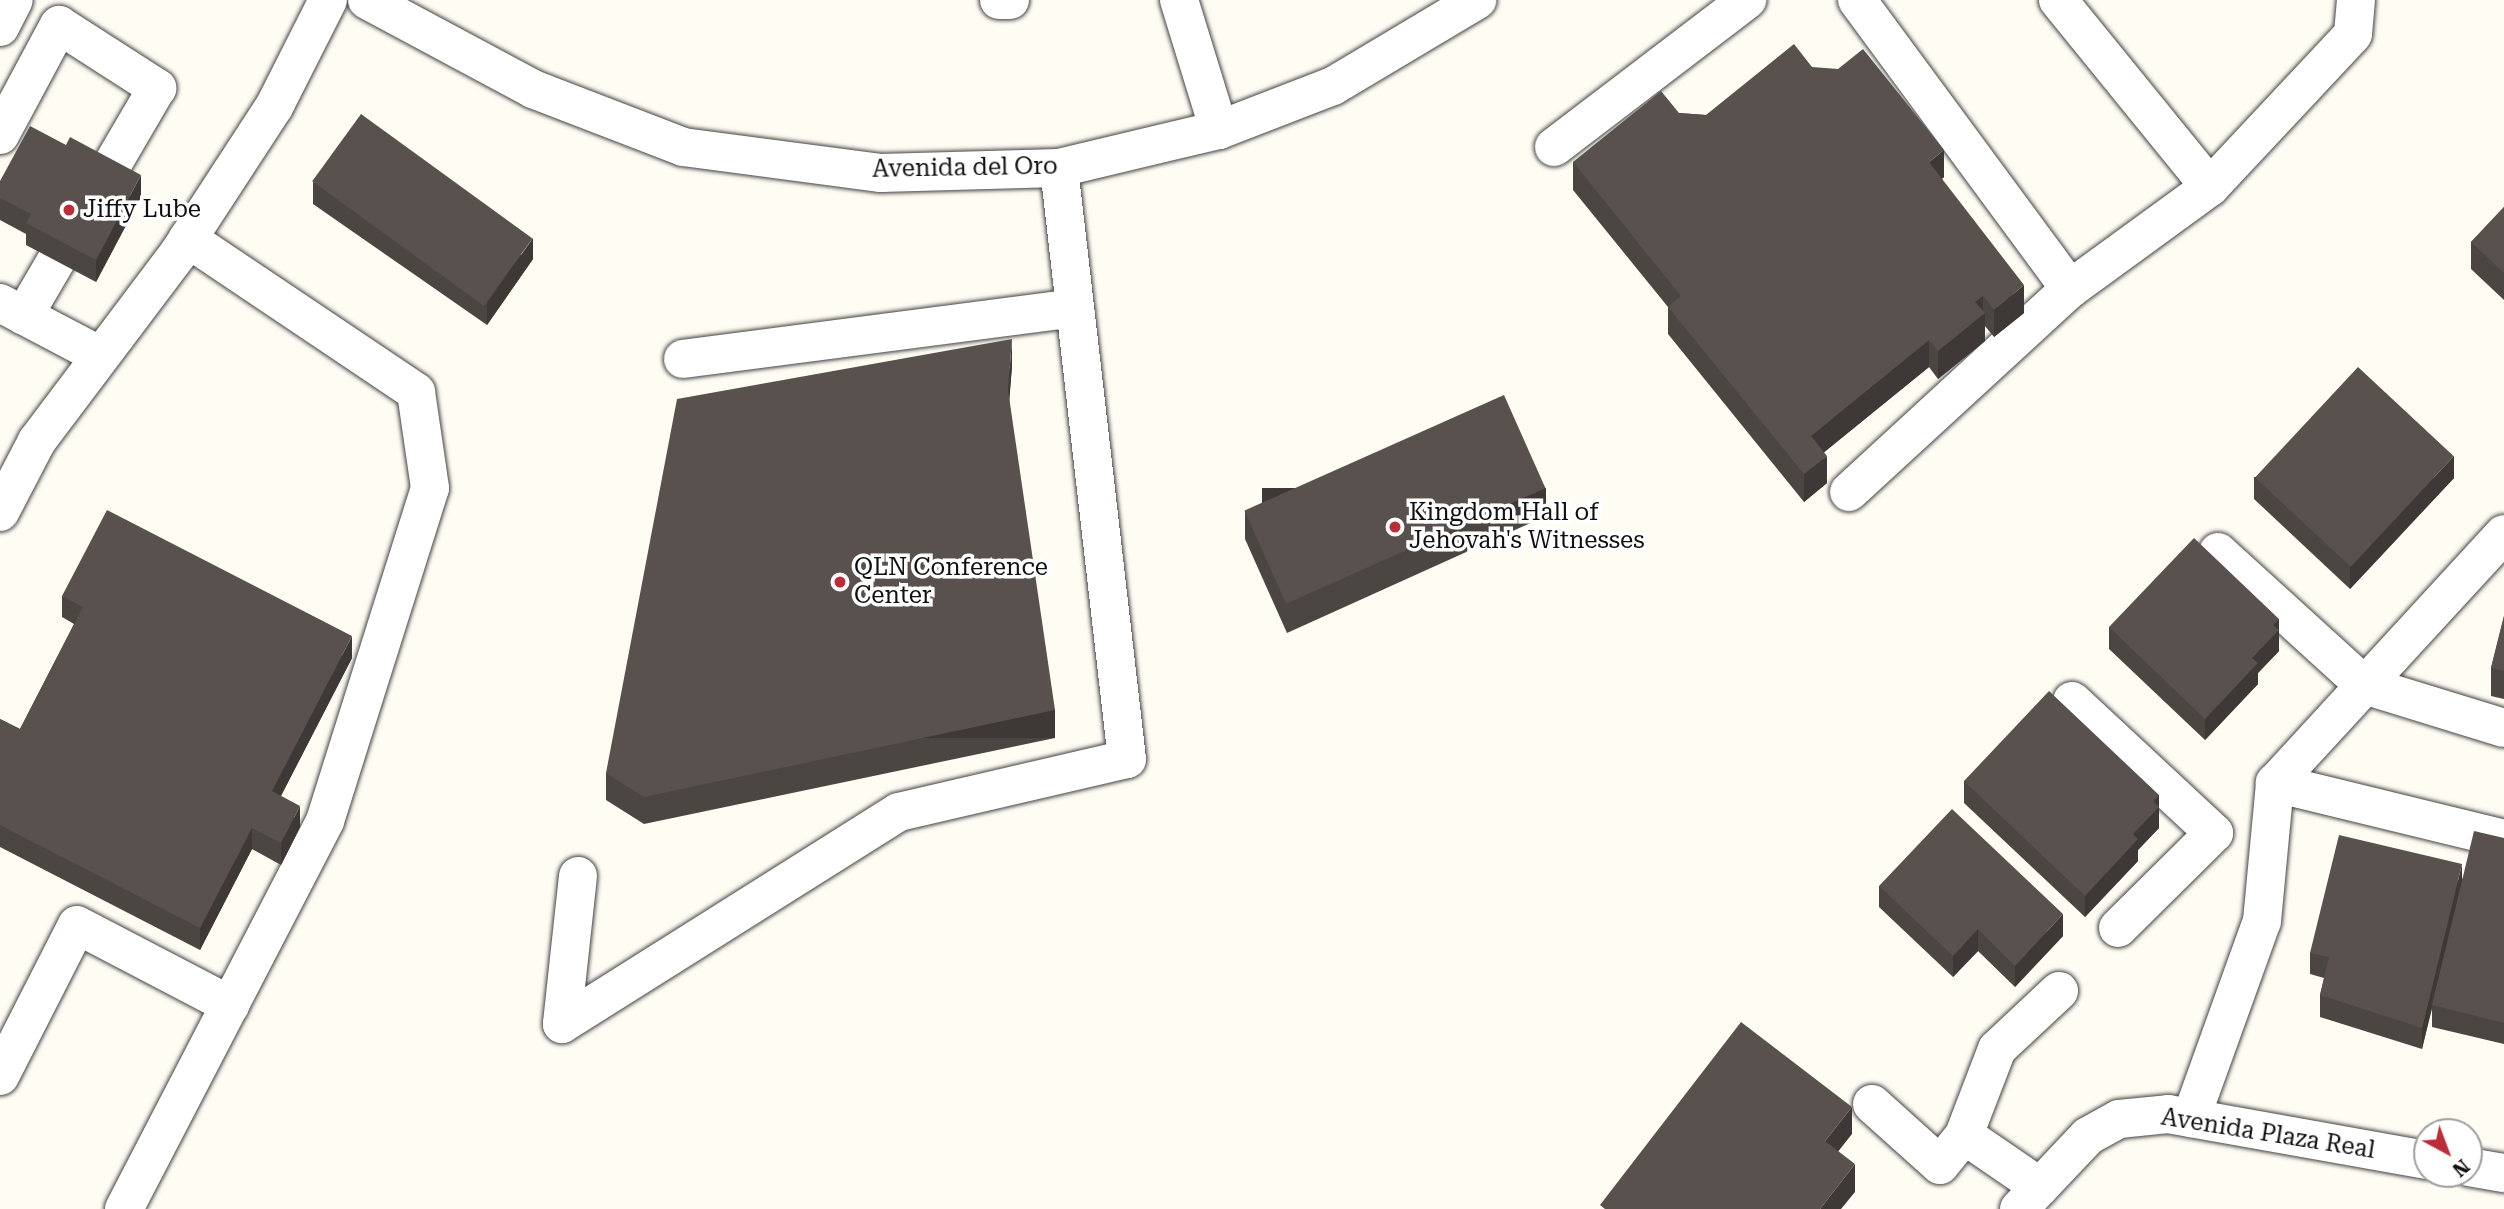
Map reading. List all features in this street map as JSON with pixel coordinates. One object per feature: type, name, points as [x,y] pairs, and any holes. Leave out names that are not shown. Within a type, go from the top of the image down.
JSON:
[{"type":"street","points":[[0,27],[14,0]]},
{"type":"street","points":[[0,512],[37,441],[188,239],[274,107],[328,0]]},
{"type":"street","name":"Avenida del Oro","points":[[366,0],[533,89],[683,146],[881,173],[1059,169],[1219,130],[1333,86],[1477,0]]},
{"type":"street","points":[[999,0],[1010,0]]},
{"type":"street","points":[[1179,0],[1219,130]]},
{"type":"street","points":[[1554,147],[1747,0]]},
{"type":"street","points":[[1857,0],[2070,289]]},
{"type":"street","points":[[2058,0],[2210,187]]},
{"type":"street","points":[[1849,492],[2070,289],[2210,187],[2353,34],[2356,0]]},
{"type":"street","points":[[0,135],[59,25],[157,88],[12,309],[99,355]]},
{"type":"street","points":[[578,876],[562,1024],[899,812],[1127,759],[1059,169]]},
{"type":"street","points":[[124,1209],[325,821],[430,488],[416,392],[188,239]]},
{"type":"street","points":[[684,359],[1075,308]]},
{"type":"street","points":[[2191,1118],[2263,921],[2275,783],[2504,534]]},
{"type":"street","points":[[2218,552],[2364,685],[2504,728]]},
{"type":"street","points":[[2072,701],[2214,833],[2269,845]]},
{"type":"street","points":[[2275,783],[2504,839]]},
{"type":"street","points":[[2118,928],[2214,833]]},
{"type":"street","points":[[0,1076],[77,926],[230,1005]]},
{"type":"street","points":[[1872,1104],[1940,1166],[1964,1135],[1997,1049],[2059,991]]},
{"type":"street","name":"Avenida Plaza Real","points":[[2029,1198],[2088,1136],[2119,1119],[2191,1118],[2413,1158]]},
{"type":"street","points":[[1964,1135],[2029,1198]]},
{"type":"street","points":[[2483,1170],[2504,1174]]},
{"type":"building","points":[[1794,44],[1812,67],[1838,69],[1863,49],[1944,150],[1929,162],[2024,285],[1994,310],[1983,296],[1975,302],[1985,313],[1938,351],[1929,340],[1811,436],[1827,456],[1804,474],[1668,307],[1681,296],[1573,162],[1661,91],[1679,113],[1706,115]]},
{"type":"building","points":[[361,114],[533,239],[484,306],[312,181]]},
{"type":"building","points":[[30,126],[66,145],[70,137],[141,175],[96,260],[26,223],[31,214],[0,198],[0,181]]},
{"type":"building","points":[[2504,207],[2504,273],[2471,242]]},
{"type":"building","name":"QLN Conference Center","points":[[1012,339],[1008,390],[1055,710],[644,797],[606,773],[677,399]]},
{"type":"building","points":[[2358,367],[2454,456],[2351,567],[2255,477]]},
{"type":"building","name":"Kingdom Hall of Jehovah's Witnesses","points":[[1504,395],[1545,488],[1286,604],[1245,511]]},
{"type":"building","points":[[107,510],[352,636],[272,791],[300,806],[281,843],[252,828],[200,928],[0,825],[0,719],[20,729],[83,607],[62,596]]},
{"type":"building","points":[[2194,538],[2279,619],[2273,625],[2279,630],[2252,658],[2258,663],[2205,719],[2109,627]]},
{"type":"building","points":[[2504,616],[2504,671],[2491,668]]},
{"type":"building","points":[[2049,691],[2159,795],[2153,801],[2159,807],[2133,834],[2138,839],[2085,896],[1964,781]]},
{"type":"building","points":[[1952,809],[2063,914],[2015,966],[1978,929],[1953,956],[1879,886]]},
{"type":"building","points":[[2474,831],[2504,838],[2504,1023],[2432,1005]]},
{"type":"building","points":[[2339,835],[2462,864],[2422,1028],[2320,995],[2329,957],[2310,953]]},
{"type":"building","points":[[1741,1022],[1852,1107],[1825,1141],[1855,1164],[1820,1209],[1605,1209],[1600,1205]]},
{"type":"place","name":"Jiffy Lube","points":[[69,210]]},
{"type":"place","name":"Kingdom Hall of Jehovah's Witnesses","points":[[1395,527]]},
{"type":"place","name":"QLN Conference Center","points":[[840,582]]}]
